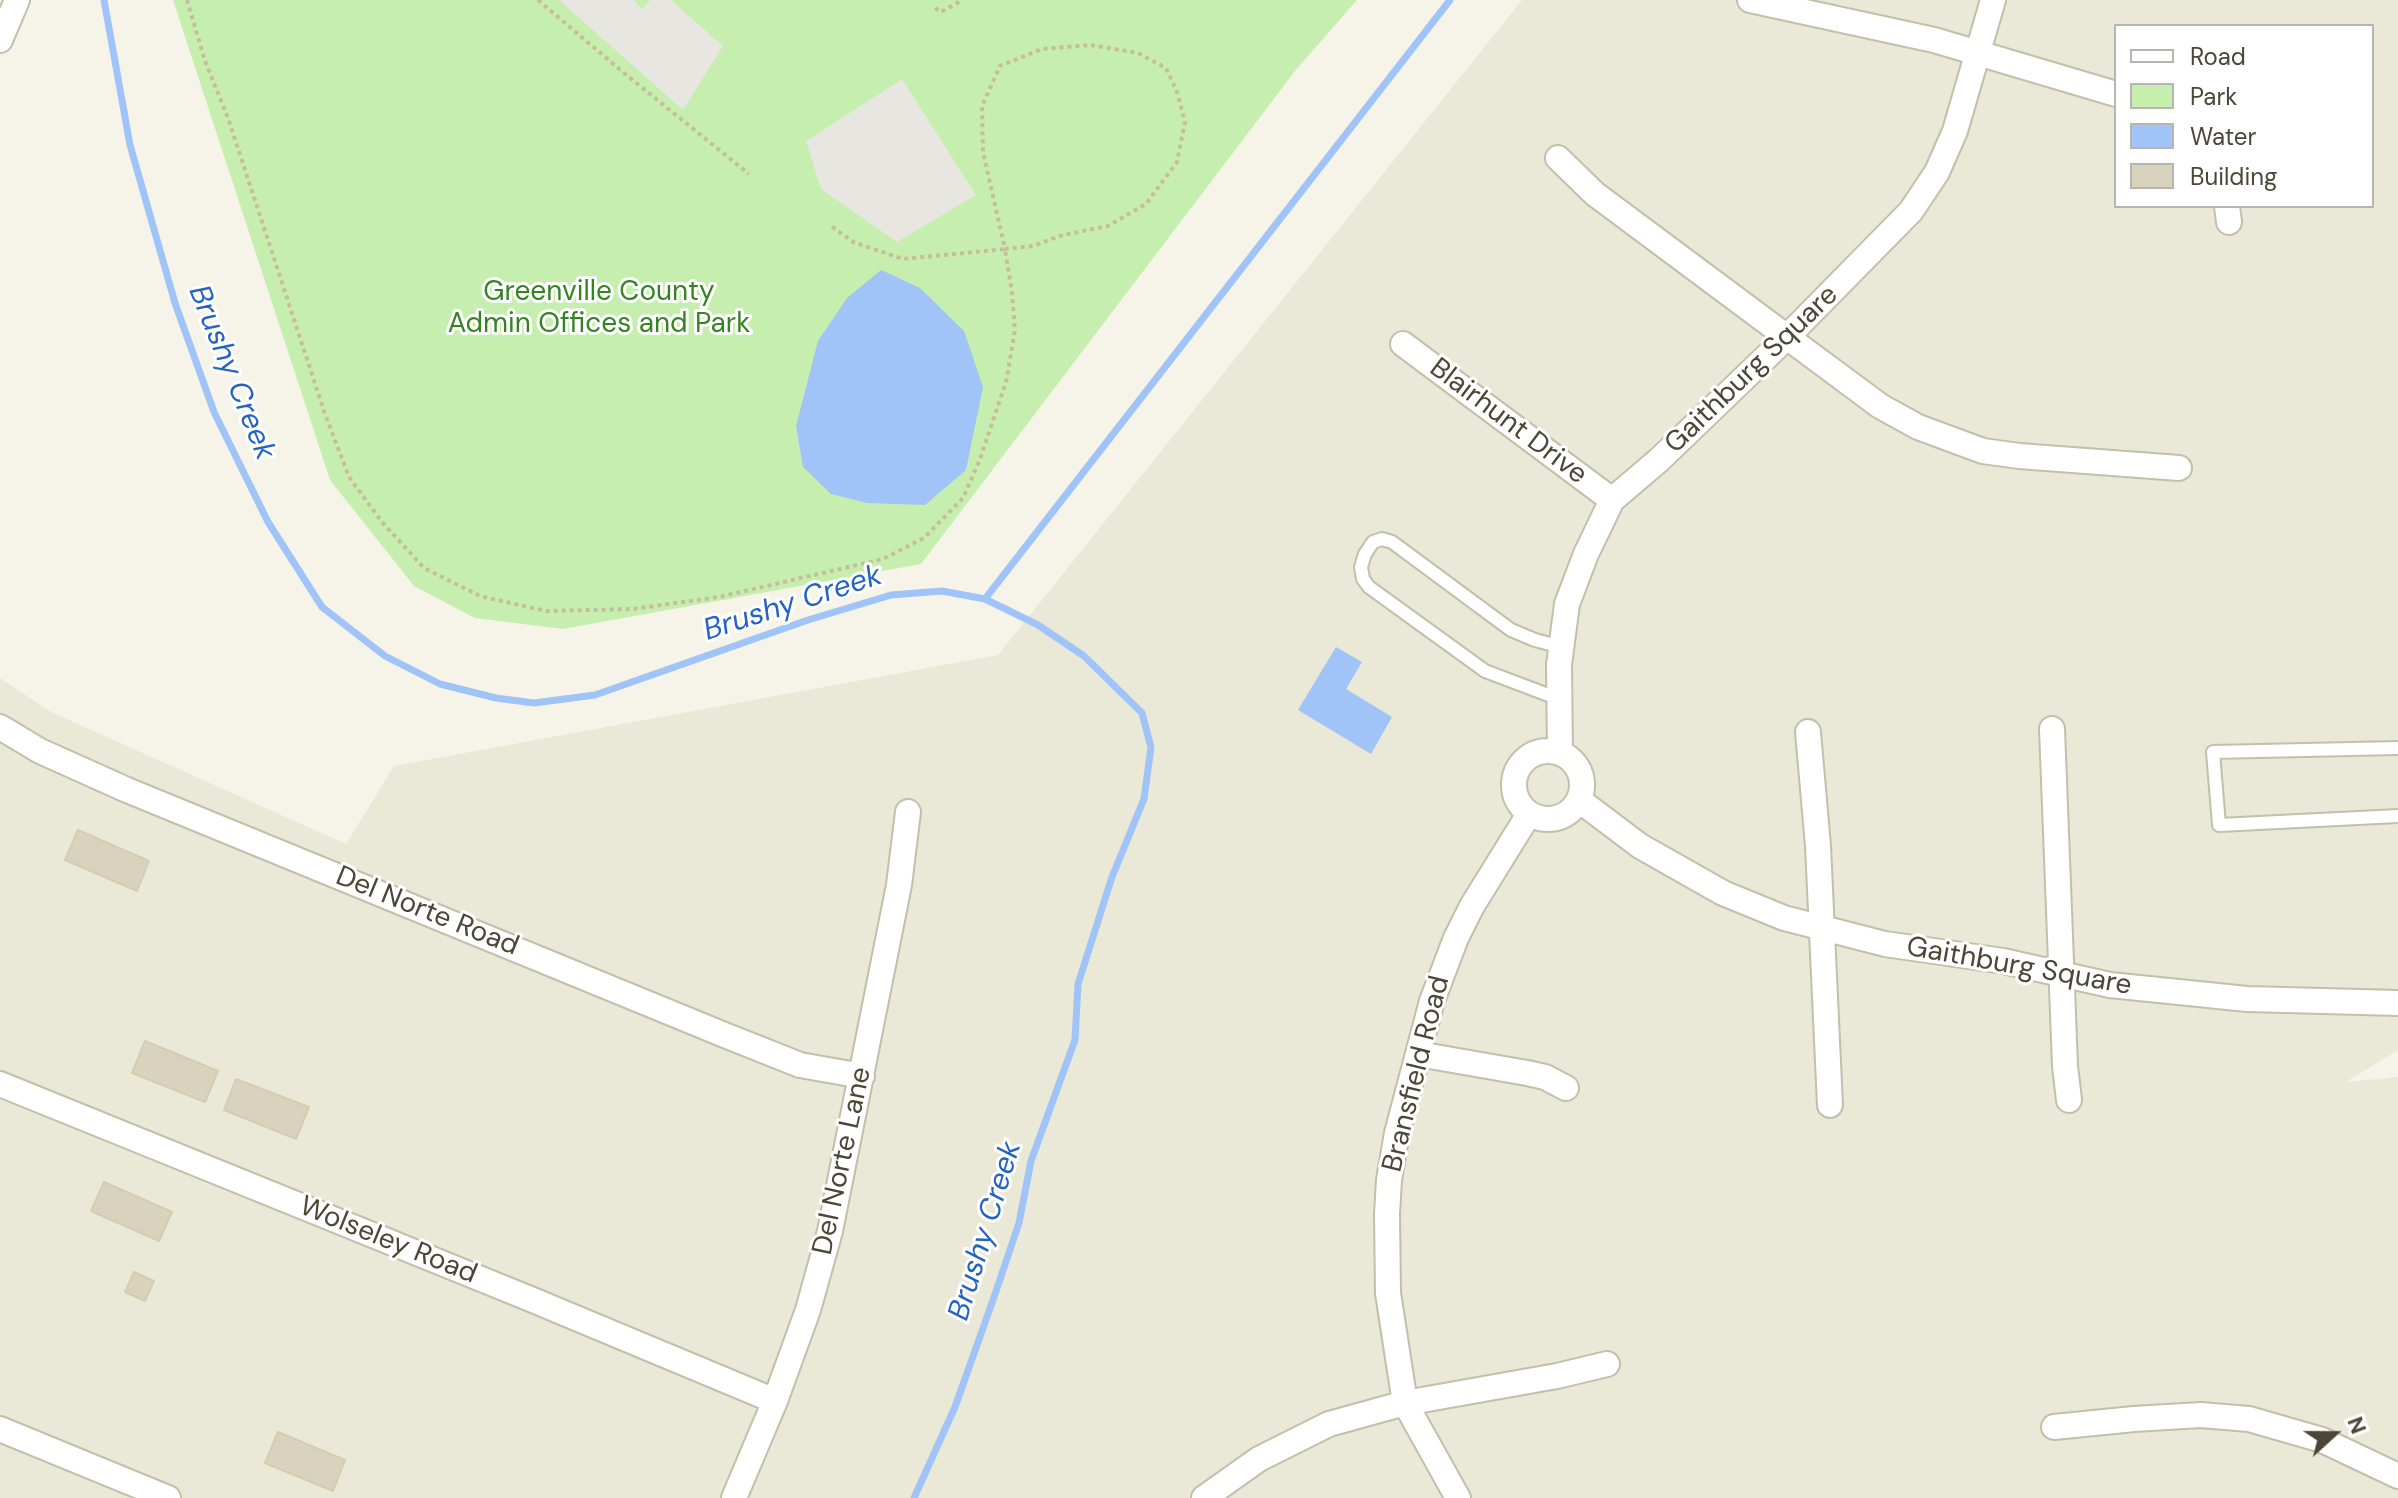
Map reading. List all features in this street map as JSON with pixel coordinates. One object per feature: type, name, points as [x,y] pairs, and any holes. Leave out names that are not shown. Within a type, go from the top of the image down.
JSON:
[{"type":"street","points":[[0,40],[17,0]]},
{"type":"street","points":[[1750,0],[1934,40],[2114,93]]},
{"type":"street","name":"Gaithburg Square","points":[[1560,753],[1561,647],[1567,604],[1575,579],[1612,500],[1659,460],[1787,337],[1894,232],[1923,195],[1955,131],[1993,0]]},
{"type":"street","points":[[1558,158],[1595,194],[1880,406],[1918,427],[1983,451],[2179,468]]},
{"type":"street","name":"Blairhunt Drive","points":[[1403,344],[1612,500]]},
{"type":"street","name":"Del Norte Road","points":[[0,727],[40,751],[127,790],[727,1036],[800,1065],[862,1076]]},
{"type":"street","points":[[2052,729],[2069,1100]]},
{"type":"street","points":[[1808,732],[1822,928],[1830,1105]]},
{"type":"street","points":[[1538,752],[1560,753],[1577,767],[1582,789],[1579,800],[1566,814],[1557,818],[1537,818],[1529,814],[1521,806],[1513,785],[1520,765],[1538,752]]},
{"type":"street","name":"Gaithburg Square","points":[[1579,800],[1640,846],[1723,893],[1784,918],[1885,944],[2003,961],[2110,985],[2247,999],[2398,1003]]},
{"type":"street","name":"Del Norte Lane","points":[[734,1498],[775,1401],[808,1310],[830,1231],[899,885],[908,812]]},
{"type":"street","name":"Bransfield Road","points":[[1458,1498],[1405,1403],[1388,1293],[1387,1214],[1397,1133],[1432,1001],[1472,906],[1529,814]]},
{"type":"street","points":[[1418,1054],[1545,1077],[1566,1088]]},
{"type":"street","name":"Wolseley Road","points":[[0,1084],[775,1401]]},
{"type":"street","points":[[1204,1498],[1259,1459],[1329,1424],[1405,1403],[1607,1364]]},
{"type":"street","points":[[2054,1427],[2201,1415],[2249,1419],[2322,1440],[2398,1476]]},
{"type":"street","points":[[0,1429],[168,1498]]},
{"type":"lane","points":[[1559,699],[1485,671],[1369,587],[1363,579],[1361,567],[1365,554],[1373,542],[1382,539],[1392,542],[1511,630],[1561,647]]},
{"type":"lane","points":[[2398,748],[2213,752],[2219,825],[2398,816]]},
{"type":"path","points":[[187,0],[205,61],[228,118],[325,414],[349,477],[382,522],[424,568],[480,596],[546,611],[633,609],[719,597],[883,559],[924,538],[963,498],[1006,382],[1015,330],[1005,249],[983,152],[982,106],[1000,66],[1042,49],[1091,45],[1138,53],[1166,68],[1177,92],[1185,122],[1177,162],[1146,204],[1108,226],[1063,235],[1033,246],[1005,249],[903,259],[853,242],[831,226]]},
{"type":"path","points":[[538,0],[749,174]]},
{"type":"path","points":[[935,8],[941,12],[962,0]]},
{"type":"shaded area","points":[[559,0],[634,0],[642,9],[650,0],[671,0],[723,46],[683,110]]},
{"type":"shaded area","points":[[1522,0],[2398,0],[2398,1050],[2346,1082],[2398,1077],[2398,1498],[0,1498],[0,678],[51,712],[346,844],[394,766],[998,655]]},
{"type":"shaded area","points":[[902,79],[976,195],[897,242],[821,189],[806,141]]},
{"type":"green space","name":"Greenville County Admin Offices and Park","points":[[173,0],[1357,0],[1295,71],[921,564],[563,629],[475,618],[414,586],[330,480]]},
{"type":"water","points":[[881,270],[920,288],[964,331],[983,387],[966,470],[925,505],[867,503],[831,494],[803,467],[796,426],[818,341],[847,298]]},
{"type":"water","points":[[1336,647],[1362,662],[1346,689],[1392,717],[1371,754],[1298,710]]},
{"type":"building","points":[[78,830],[149,861],[137,891],[65,860]]},
{"type":"building","points":[[145,1041],[218,1071],[205,1102],[132,1073]]},
{"type":"building","points":[[236,1079],[309,1107],[296,1139],[224,1110]]},
{"type":"building","points":[[104,1182],[172,1212],[159,1241],[91,1211]]},
{"type":"building","points":[[134,1272],[154,1281],[145,1301],[125,1292]]},
{"type":"building","points":[[278,1432],[345,1460],[333,1491],[265,1463]]},
{"type":"waterway","name":"Brushy Creek","points":[[104,0],[130,145],[175,303],[214,412],[268,522],[322,607],[385,656],[440,684],[496,698],[534,703],[595,695],[808,620],[891,595],[942,591],[985,599],[1038,625],[1084,656],[1142,713],[1151,747],[1144,799],[1112,877],[1078,984],[1075,1040],[1031,1161],[1019,1223],[993,1300],[955,1407],[914,1498]]},
{"type":"waterway","points":[[985,599],[1450,0]]}]
